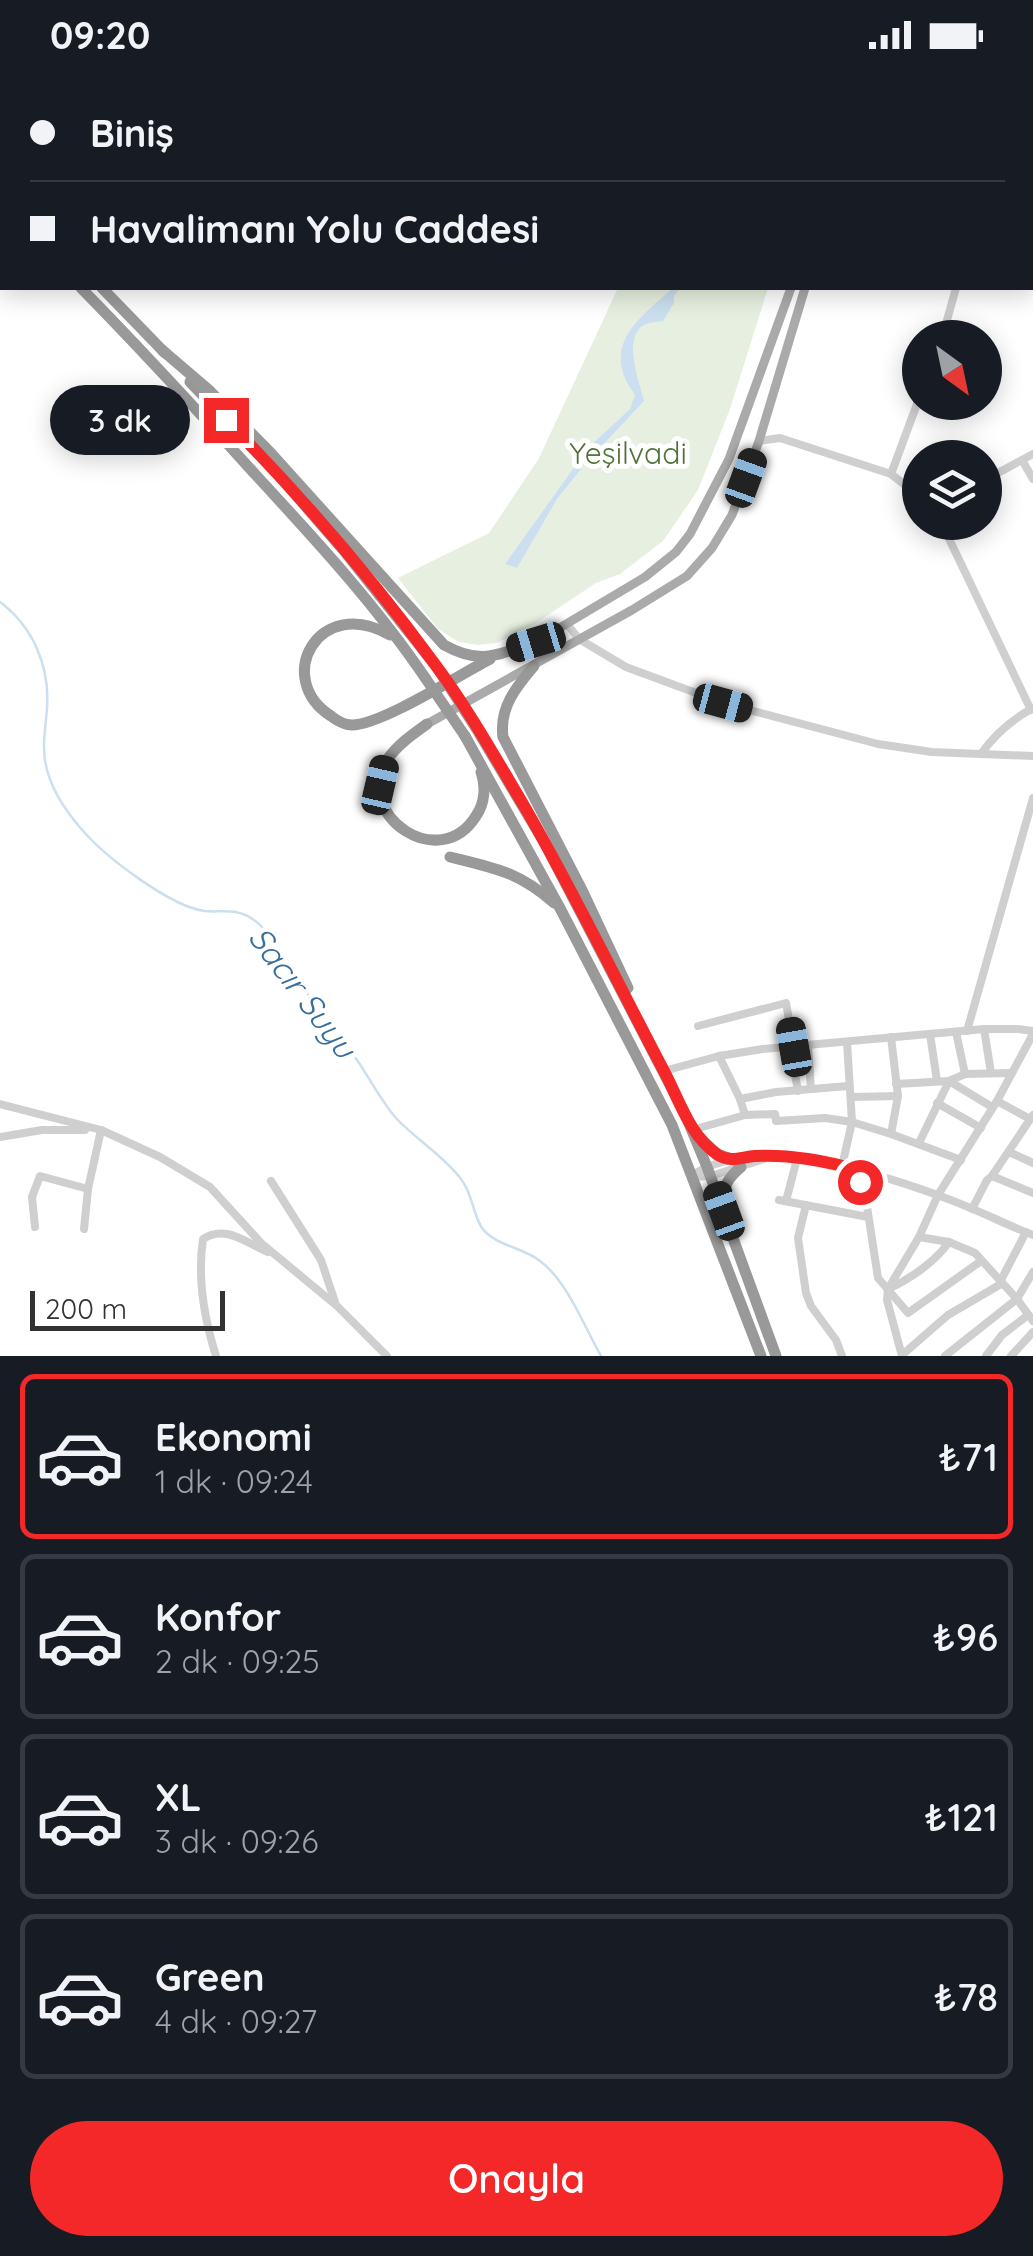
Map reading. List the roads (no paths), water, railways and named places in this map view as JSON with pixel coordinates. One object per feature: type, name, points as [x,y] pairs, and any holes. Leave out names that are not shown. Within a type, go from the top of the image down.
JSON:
[{"type":"highway","points":[[83,290],[300,523],[399,640],[464,736],[561,910],[672,1125],[761,1356]]},
{"type":"highway","points":[[104,290],[294,493],[385,600],[436,666],[476,728],[544,842],[664,1071],[709,1171],[776,1356]]},
{"type":"highway","points":[[162,350],[210,390],[268,450],[444,644],[460,654],[494,656]]},
{"type":"highway","points":[[399,640],[369,625],[353,623],[324,632],[308,652],[305,664],[309,691],[316,703],[336,720],[351,725],[380,718],[494,656],[536,642]]},
{"type":"highway","points":[[534,666],[510,698],[504,714],[503,737],[584,892],[636,1006],[643,1034]]},
{"type":"highway","points":[[427,724],[404,741],[386,762],[380,785],[389,818],[408,833],[433,841],[448,838],[470,824],[484,798],[477,758]]},
{"type":"highway","points":[[450,857],[516,875],[561,910]]},
{"type":"highway","points":[[692,1130],[717,1154],[737,1163],[725,1184],[724,1211]]},
{"type":"main road","points":[[536,642],[645,577],[676,552],[690,534],[729,459],[790,290]]},
{"type":"main road","points":[[427,724],[686,576],[712,548],[732,515],[759,441],[804,290]]},
{"type":"street","points":[[947,320],[955,290]]},
{"type":"street","points":[[891,474],[911,420]]},
{"type":"street","points":[[759,441],[780,438],[891,474],[902,483]]},
{"type":"street","points":[[1002,471],[1033,454]]},
{"type":"street","points":[[1022,460],[1033,479]]},
{"type":"street","points":[[951,540],[1032,709],[1019,716],[981,754]]},
{"type":"street","points":[[567,624],[579,639],[626,666],[723,703],[878,744],[932,752],[1033,756]]},
{"type":"street","points":[[965,1074],[961,1032],[1033,798]]},
{"type":"street","points":[[698,1026],[786,1002],[798,1092]]},
{"type":"street","points":[[664,1071],[719,1056],[792,1047],[984,1029],[1018,1028],[1033,1033],[995,1104],[938,1194],[919,1237],[888,1290],[887,1300],[902,1356],[948,1315],[1000,1283],[1030,1234],[938,1194],[842,1166],[773,1156],[693,1176]]},
{"type":"street","points":[[984,1029],[990,1074]]},
{"type":"street","points":[[930,1034],[937,1081]]},
{"type":"street","points":[[891,1038],[898,1096],[891,1134]]},
{"type":"street","points":[[842,1166],[852,1122],[847,1042]]},
{"type":"street","points":[[808,1046],[811,1089]]},
{"type":"street","points":[[719,1056],[744,1115]]},
{"type":"street","points":[[896,1084],[1011,1072]]},
{"type":"street","points":[[949,1081],[1031,1117],[986,1180],[972,1209]]},
{"type":"street","points":[[919,1143],[949,1081]]},
{"type":"street","points":[[740,1099],[848,1086]]},
{"type":"street","points":[[851,1097],[898,1096]]},
{"type":"street","points":[[937,1103],[980,1128]]},
{"type":"street","points":[[0,1104],[98,1130],[160,1157],[210,1187],[261,1243],[337,1306],[386,1356]]},
{"type":"street","points":[[692,1130],[768,1112],[775,1114],[776,1121],[804,1118],[852,1122],[961,1160]]},
{"type":"street","points":[[0,1138],[42,1130],[98,1130]]},
{"type":"street","points":[[84,1229],[98,1130]]},
{"type":"street","points":[[1022,1130],[1033,1135]]},
{"type":"street","points":[[1009,1152],[1033,1163]]},
{"type":"street","points":[[797,1159],[782,1200],[868,1217]]},
{"type":"street","points":[[860,1171],[878,1278],[908,1313],[982,1261]]},
{"type":"street","points":[[35,1227],[32,1197],[40,1176],[88,1188]]},
{"type":"street","points":[[992,1176],[1033,1193]]},
{"type":"street","points":[[271,1181],[321,1260],[337,1306]]},
{"type":"street","points":[[806,1206],[798,1238],[806,1293],[842,1356]]},
{"type":"street","points":[[215,1355],[203,1306],[204,1238],[213,1232],[228,1232],[274,1254]]},
{"type":"street","points":[[919,1237],[949,1242],[975,1254],[1030,1318],[1002,1335],[988,1355],[970,1338]]},
{"type":"street","points":[[888,1290],[941,1254],[949,1242]]},
{"type":"street","points":[[946,1356],[1017,1299],[1033,1272]]},
{"type":"street","points":[[1011,1356],[1033,1332]]},
{"type":"water","points":[[671,290],[678,290],[663,321],[646,324],[634,337],[634,359],[644,401],[557,499],[517,568],[505,564],[588,448],[630,409],[635,395],[623,373],[622,347],[643,315]]},
{"type":"waterway","name":"Sacır Suyu","points":[[0,602],[22,623],[42,663],[47,692],[45,760],[54,790],[71,816],[108,855],[157,891],[204,911],[242,913],[263,928],[390,1110],[461,1179],[482,1228],[494,1239],[533,1256],[550,1270],[567,1292],[601,1356]]},
{"type":"park label","name":"Yeşilvadi","points":[[628,453]]}]
